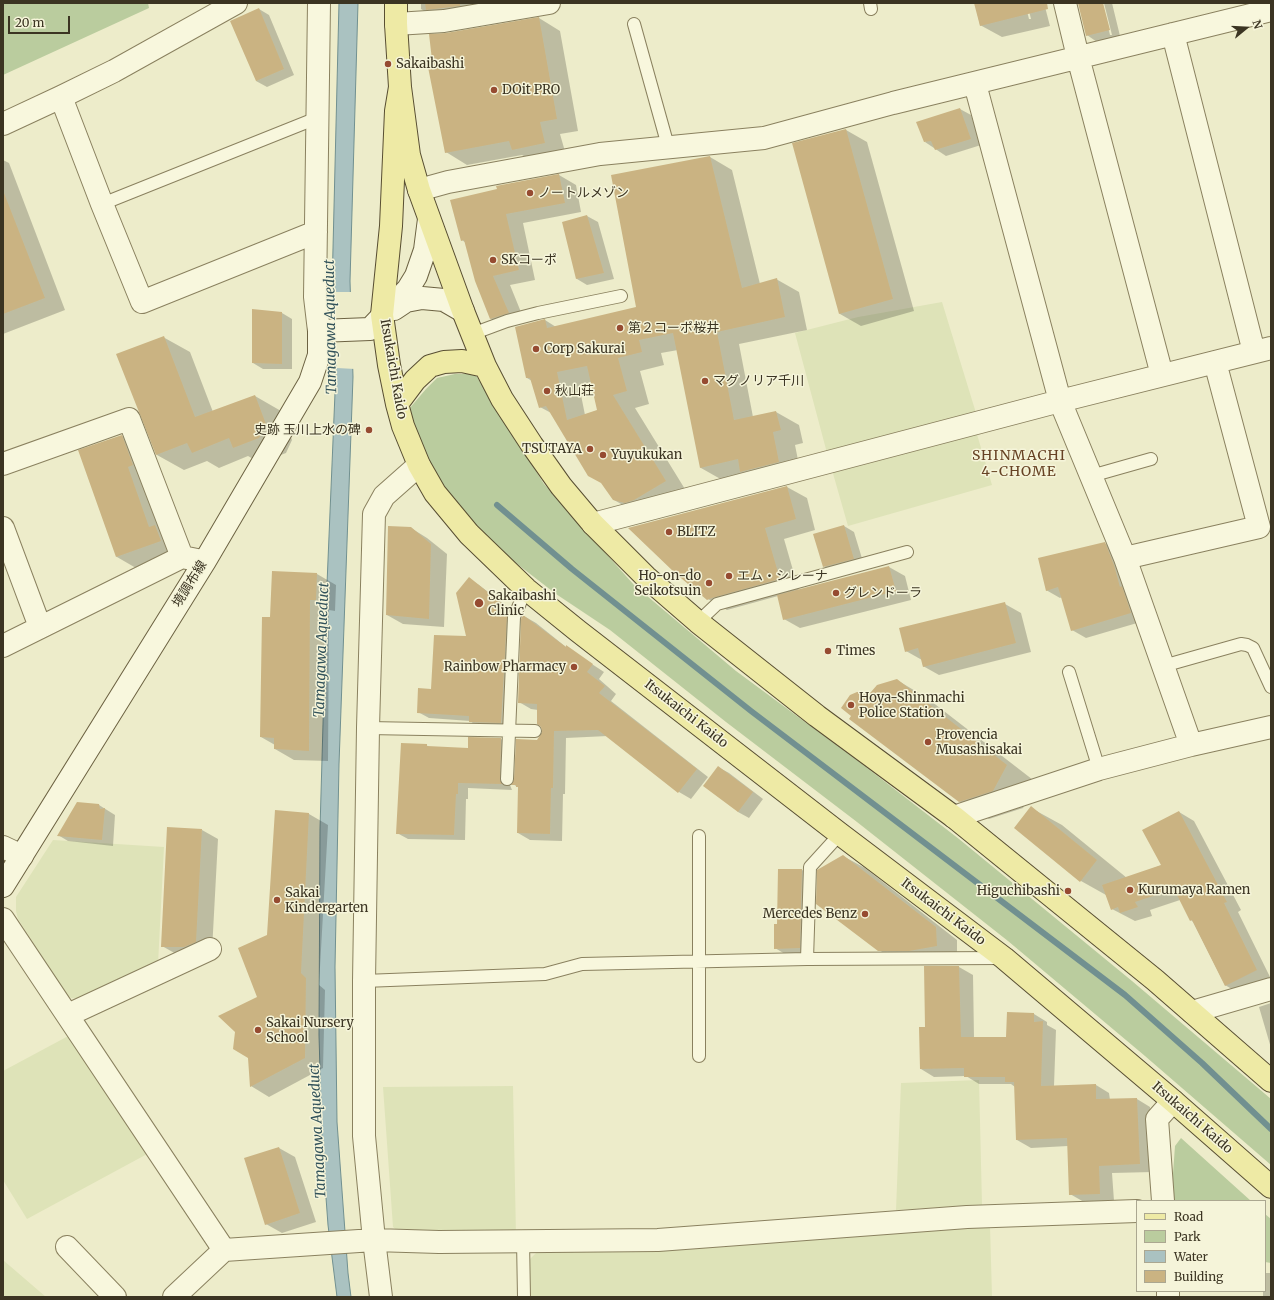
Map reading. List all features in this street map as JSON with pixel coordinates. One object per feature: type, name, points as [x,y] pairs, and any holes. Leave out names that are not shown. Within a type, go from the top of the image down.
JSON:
[{"type":"main road","name":"Itsukaichi Kaido","points":[[396,13],[400,87],[409,155],[429,219],[485,366],[502,400],[561,486],[593,524],[646,577],[698,622],[817,716],[954,817],[1154,980],[1271,1081]]},
{"type":"main road","name":"Itsukaichi Kaido","points":[[400,87],[396,111],[391,226],[376,322],[389,365],[403,426],[419,464],[435,493],[469,534],[526,588],[840,834],[1004,958],[1173,1101],[1271,1187]]},
{"type":"main road","points":[[397,404],[415,380],[430,366],[444,362],[462,361],[485,366]]},
{"type":"street","points":[[3,124],[114,71],[236,3]]},
{"type":"street","name":"境調布線","points":[[3,886],[204,561],[310,382],[319,355],[324,331],[315,297],[319,3]]},
{"type":"street","points":[[396,13],[444,21],[549,3]]},
{"type":"street","points":[[1065,3],[1162,375]]},
{"type":"street","points":[[419,190],[448,182],[600,154],[668,146],[764,138],[893,103],[1271,10]]},
{"type":"street","points":[[593,524],[1060,401],[1263,350],[1173,34]]},
{"type":"street","points":[[975,84],[1060,401],[1126,558],[1191,745]]},
{"type":"street","points":[[61,97],[142,302],[316,232]]},
{"type":"street","points":[[376,322],[408,289],[416,276],[425,250],[429,219]]},
{"type":"street","points":[[324,331],[376,322],[406,301],[422,298],[444,300],[463,311]]},
{"type":"street","points":[[1126,558],[1259,527],[1215,362]]},
{"type":"street","points":[[3,464],[129,419],[182,557]]},
{"type":"street","points":[[381,1297],[365,1240],[364,1136],[364,981],[368,728],[374,514],[384,496],[419,464]]},
{"type":"street","points":[[3,528],[40,627]]},
{"type":"street","points":[[3,646],[182,557],[204,561]]},
{"type":"street","points":[[954,817],[1099,769],[1191,745],[1271,728]]},
{"type":"street","points":[[3,847],[22,856]]},
{"type":"street","points":[[3,919],[224,1250]]},
{"type":"street","points":[[68,1015],[210,949]]},
{"type":"street","points":[[1192,1012],[1271,989]]},
{"type":"street","points":[[1163,1200],[1157,1119],[1173,1101]]},
{"type":"street","points":[[174,1297],[224,1250],[365,1240],[439,1242],[658,1240],[966,1217],[1136,1211]]},
{"type":"street","points":[[68,1247],[115,1297]]},
{"type":"lane","points":[[634,24],[668,146]]},
{"type":"lane","points":[[102,204],[317,118]]},
{"type":"lane","points":[[472,334],[507,321],[538,313],[621,296]]},
{"type":"lane","points":[[1091,476],[1152,459]]},
{"type":"lane","points":[[698,622],[717,604],[907,552]]},
{"type":"lane","points":[[507,779],[514,617],[526,588]]},
{"type":"lane","points":[[1163,666],[1241,644],[1247,645],[1253,648],[1271,686]]},
{"type":"lane","points":[[1069,672],[1099,769]]},
{"type":"lane","points":[[368,728],[535,731]]},
{"type":"lane","points":[[807,959],[810,867],[840,834]]},
{"type":"lane","points":[[699,836],[699,1056]]},
{"type":"lane","points":[[364,981],[545,974],[582,964],[699,960],[1004,958]]},
{"type":"lane","points":[[523,1241],[524,1297]]},
{"type":"green space","points":[[3,3],[148,3],[149,8],[3,75]]},
{"type":"green space","points":[[942,302],[976,413],[827,453],[795,333],[858,317]]},
{"type":"green space","points":[[455,374],[475,374],[544,484],[634,585],[736,671],[862,764],[959,839],[1132,981],[1271,1099],[1271,1165],[1145,1056],[1008,941],[610,630],[556,594],[503,553],[474,526],[447,492],[403,416],[437,378]]},
{"type":"green space","points":[[976,431],[992,485],[848,526],[832,470]]},
{"type":"green space","points":[[53,840],[164,847],[158,964],[81,999],[71,998],[67,995],[18,919],[16,911],[16,897]]},
{"type":"green space","points":[[72,1034],[149,1153],[27,1219],[3,1180],[3,1071]]},
{"type":"green space","points":[[979,1080],[982,1205],[896,1210],[901,1083]]},
{"type":"green space","points":[[513,1086],[516,1236],[404,1236],[393,1227],[383,1087]]},
{"type":"green space","points":[[1181,1138],[1250,1200],[1171,1200],[1175,1146]]},
{"type":"green space","points":[[1266,1215],[1271,1219],[1271,1263],[1266,1262]]},
{"type":"green space","points":[[990,1226],[992,1296],[1016,1297],[527,1297],[526,1263],[536,1253],[651,1249]]},
{"type":"green space","points":[[3,1260],[46,1297],[3,1297]]},
{"type":"water","points":[[339,3],[358,3],[350,281],[353,377],[339,764],[335,967],[337,1122],[351,1297],[337,1297],[328,1225],[322,1143],[319,1035],[320,829],[327,584],[336,369],[332,289]]},
{"type":"pier","points":[[330,292],[352,292],[355,369],[337,368]]},
{"type":"building","points":[[425,3],[460,3],[460,6],[426,10]]},
{"type":"building","points":[[974,3],[1047,3],[1048,9],[980,26]]},
{"type":"building","points":[[1078,3],[1103,3],[1110,30],[1086,36]]},
{"type":"building","points":[[259,8],[284,69],[256,81],[230,21]]},
{"type":"building","points":[[539,17],[557,119],[540,122],[545,143],[512,150],[509,141],[445,153],[427,62],[432,60],[429,34],[446,33]]},
{"type":"building","points":[[960,108],[971,139],[935,150],[931,141],[924,142],[916,122]]},
{"type":"building","points":[[846,129],[893,299],[839,314],[792,143]]},
{"type":"building","points":[[710,156],[742,288],[777,278],[785,317],[717,332],[734,420],[776,411],[781,430],[773,432],[779,462],[740,472],[738,459],[700,468],[673,333],[639,340],[642,352],[618,358],[627,391],[613,395],[666,481],[634,500],[625,503],[613,500],[601,483],[588,476],[546,406],[539,408],[530,378],[526,378],[515,327],[545,319],[547,328],[636,307],[611,175]],"holes":[[[587,366],[597,410],[567,420],[557,372]]]},
{"type":"building","points":[[559,174],[565,203],[506,214],[519,270],[493,276],[509,313],[490,319],[475,281],[464,240],[461,241],[450,200],[497,189],[496,186]]},
{"type":"building","points":[[3,193],[45,298],[3,314]]},
{"type":"building","points":[[587,215],[604,273],[576,279],[562,222]]},
{"type":"building","points":[[252,309],[282,312],[282,364],[252,363]]},
{"type":"building","points":[[164,336],[195,417],[255,395],[266,424],[259,438],[233,448],[229,438],[192,453],[187,443],[156,455],[116,354]]},
{"type":"building","points":[[122,435],[133,465],[128,467],[149,527],[155,525],[161,541],[116,557],[78,450]]},
{"type":"building","points":[[787,486],[796,519],[765,528],[780,579],[707,600],[675,573],[628,528]]},
{"type":"building","points":[[844,525],[854,559],[823,567],[813,534]]},
{"type":"building","points":[[388,526],[411,527],[431,544],[429,619],[386,615]]},
{"type":"building","points":[[1105,542],[1114,565],[1120,587],[1122,586],[1131,613],[1071,631],[1058,587],[1046,591],[1038,558]]},
{"type":"building","name":"グレンドーラ","points":[[889,566],[896,591],[783,620],[777,595]]},
{"type":"building","points":[[272,571],[317,573],[316,600],[310,600],[309,751],[274,749],[274,738],[260,737],[262,617],[270,617]]},
{"type":"building","points":[[469,577],[509,609],[507,617],[501,723],[469,722],[469,716],[417,713],[418,688],[431,689],[434,635],[466,636],[456,593]]},
{"type":"building","points":[[1005,602],[1016,643],[923,667],[918,648],[905,652],[899,628]]},
{"type":"building","points":[[523,615],[566,647],[566,645],[593,664],[587,672],[605,686],[599,693],[697,769],[678,793],[598,730],[554,731],[553,788],[551,788],[550,834],[517,833],[518,787],[516,787],[516,785],[511,785],[514,779],[516,739],[537,740],[542,732],[541,727],[537,724],[537,704],[518,703],[521,619]]},
{"type":"building","name":"Provencia Musashisakai","points":[[897,679],[1007,765],[993,791],[959,802],[849,719],[851,716],[841,708],[850,695],[857,692],[871,692],[877,685]]},
{"type":"building","points":[[468,737],[501,738],[500,779],[502,784],[458,783],[454,835],[396,834],[401,743],[468,748]]},
{"type":"building","points":[[718,766],[753,792],[738,812],[703,786]]},
{"type":"building","points":[[77,802],[99,804],[100,809],[105,808],[102,840],[57,836]]},
{"type":"building","points":[[1031,806],[1097,860],[1080,882],[1014,828]]},
{"type":"building","points":[[275,810],[309,813],[301,973],[306,978],[305,1058],[250,1087],[248,1058],[233,1049],[235,1032],[218,1016],[257,997],[238,948],[267,935]]},
{"type":"building","points":[[1179,811],[1227,902],[1224,903],[1257,970],[1225,986],[1192,920],[1190,921],[1174,889],[1135,902],[1138,907],[1120,913],[1118,907],[1111,910],[1102,885],[1161,865],[1142,830]]},
{"type":"building","points":[[167,827],[202,829],[196,942],[184,947],[161,947]]},
{"type":"building","points":[[843,855],[936,927],[937,946],[909,951],[878,951],[816,904],[817,870]]},
{"type":"building","points":[[778,869],[802,869],[800,948],[774,949],[774,924],[777,924]]},
{"type":"building","points":[[924,966],[959,966],[961,1037],[1006,1037],[1007,1012],[1034,1013],[1034,1022],[1043,1021],[1041,1086],[1096,1084],[1096,1099],[1137,1098],[1140,1164],[1099,1166],[1100,1194],[1069,1195],[1067,1138],[1016,1140],[1014,1082],[1005,1082],[1005,1077],[964,1077],[964,1068],[920,1069],[919,1027],[925,1027]]},
{"type":"building","points":[[279,1147],[300,1213],[265,1225],[244,1158]]},
{"type":"waterway","points":[[497,505],[572,569],[751,711],[1125,995],[1202,1063],[1271,1129]]},
{"type":"place","name":"Sakaibashi","points":[[388,64]]},
{"type":"place","name":"DOit PRO","points":[[494,90]]},
{"type":"place","name":"ノートルメゾン","points":[[530,193]]},
{"type":"place","name":"SKコーポ","points":[[493,260]]},
{"type":"place","name":"第２コーポ桜井","points":[[620,328]]},
{"type":"place","name":"Corp Sakurai","points":[[536,349]]},
{"type":"place","name":"マグノリア千川","points":[[705,381]]},
{"type":"place","name":"秋山荘","points":[[547,391]]},
{"type":"place","name":"史跡 玉川上水の碑","points":[[369,430]]},
{"type":"place","name":"TSUTAYA","points":[[590,449]]},
{"type":"place","name":"Yuyukukan","points":[[603,455]]},
{"type":"place","name":"BLITZ","points":[[669,532]]},
{"type":"place","name":"エム・シレーナ","points":[[729,576]]},
{"type":"place","name":"Ho-on-do Seikotsuin","points":[[709,583]]},
{"type":"place","name":"グレンドーラ","points":[[836,593]]},
{"type":"place","name":"Sakaibashi Clinic","points":[[479,603]]},
{"type":"place","name":"Times","points":[[828,651]]},
{"type":"place","name":"Rainbow Pharmacy","points":[[574,667]]},
{"type":"place","name":"Hoya-Shinmachi Police Station","points":[[851,705]]},
{"type":"place","name":"Provencia Musashisakai","points":[[928,742]]},
{"type":"place","name":"Kurumaya Ramen","points":[[1130,890]]},
{"type":"place","name":"Higuchibashi","points":[[1068,891]]},
{"type":"place","name":"Sakai Kindergarten","points":[[277,900]]},
{"type":"place","name":"Mercedes Benz","points":[[865,914]]},
{"type":"place","name":"Sakai Nursery School","points":[[258,1030]]},
{"type":"district","name":"SHINMACHI 4-CHOME","points":[[1019,464]]},
{"type":"water label","name":"Tamagawa Aqueduct","points":[[331,327]]},
{"type":"water label","name":"Tamagawa Aqueduct","points":[[322,650]]},
{"type":"water label","name":"Tamagawa Aqueduct","points":[[318,1131]]}]
